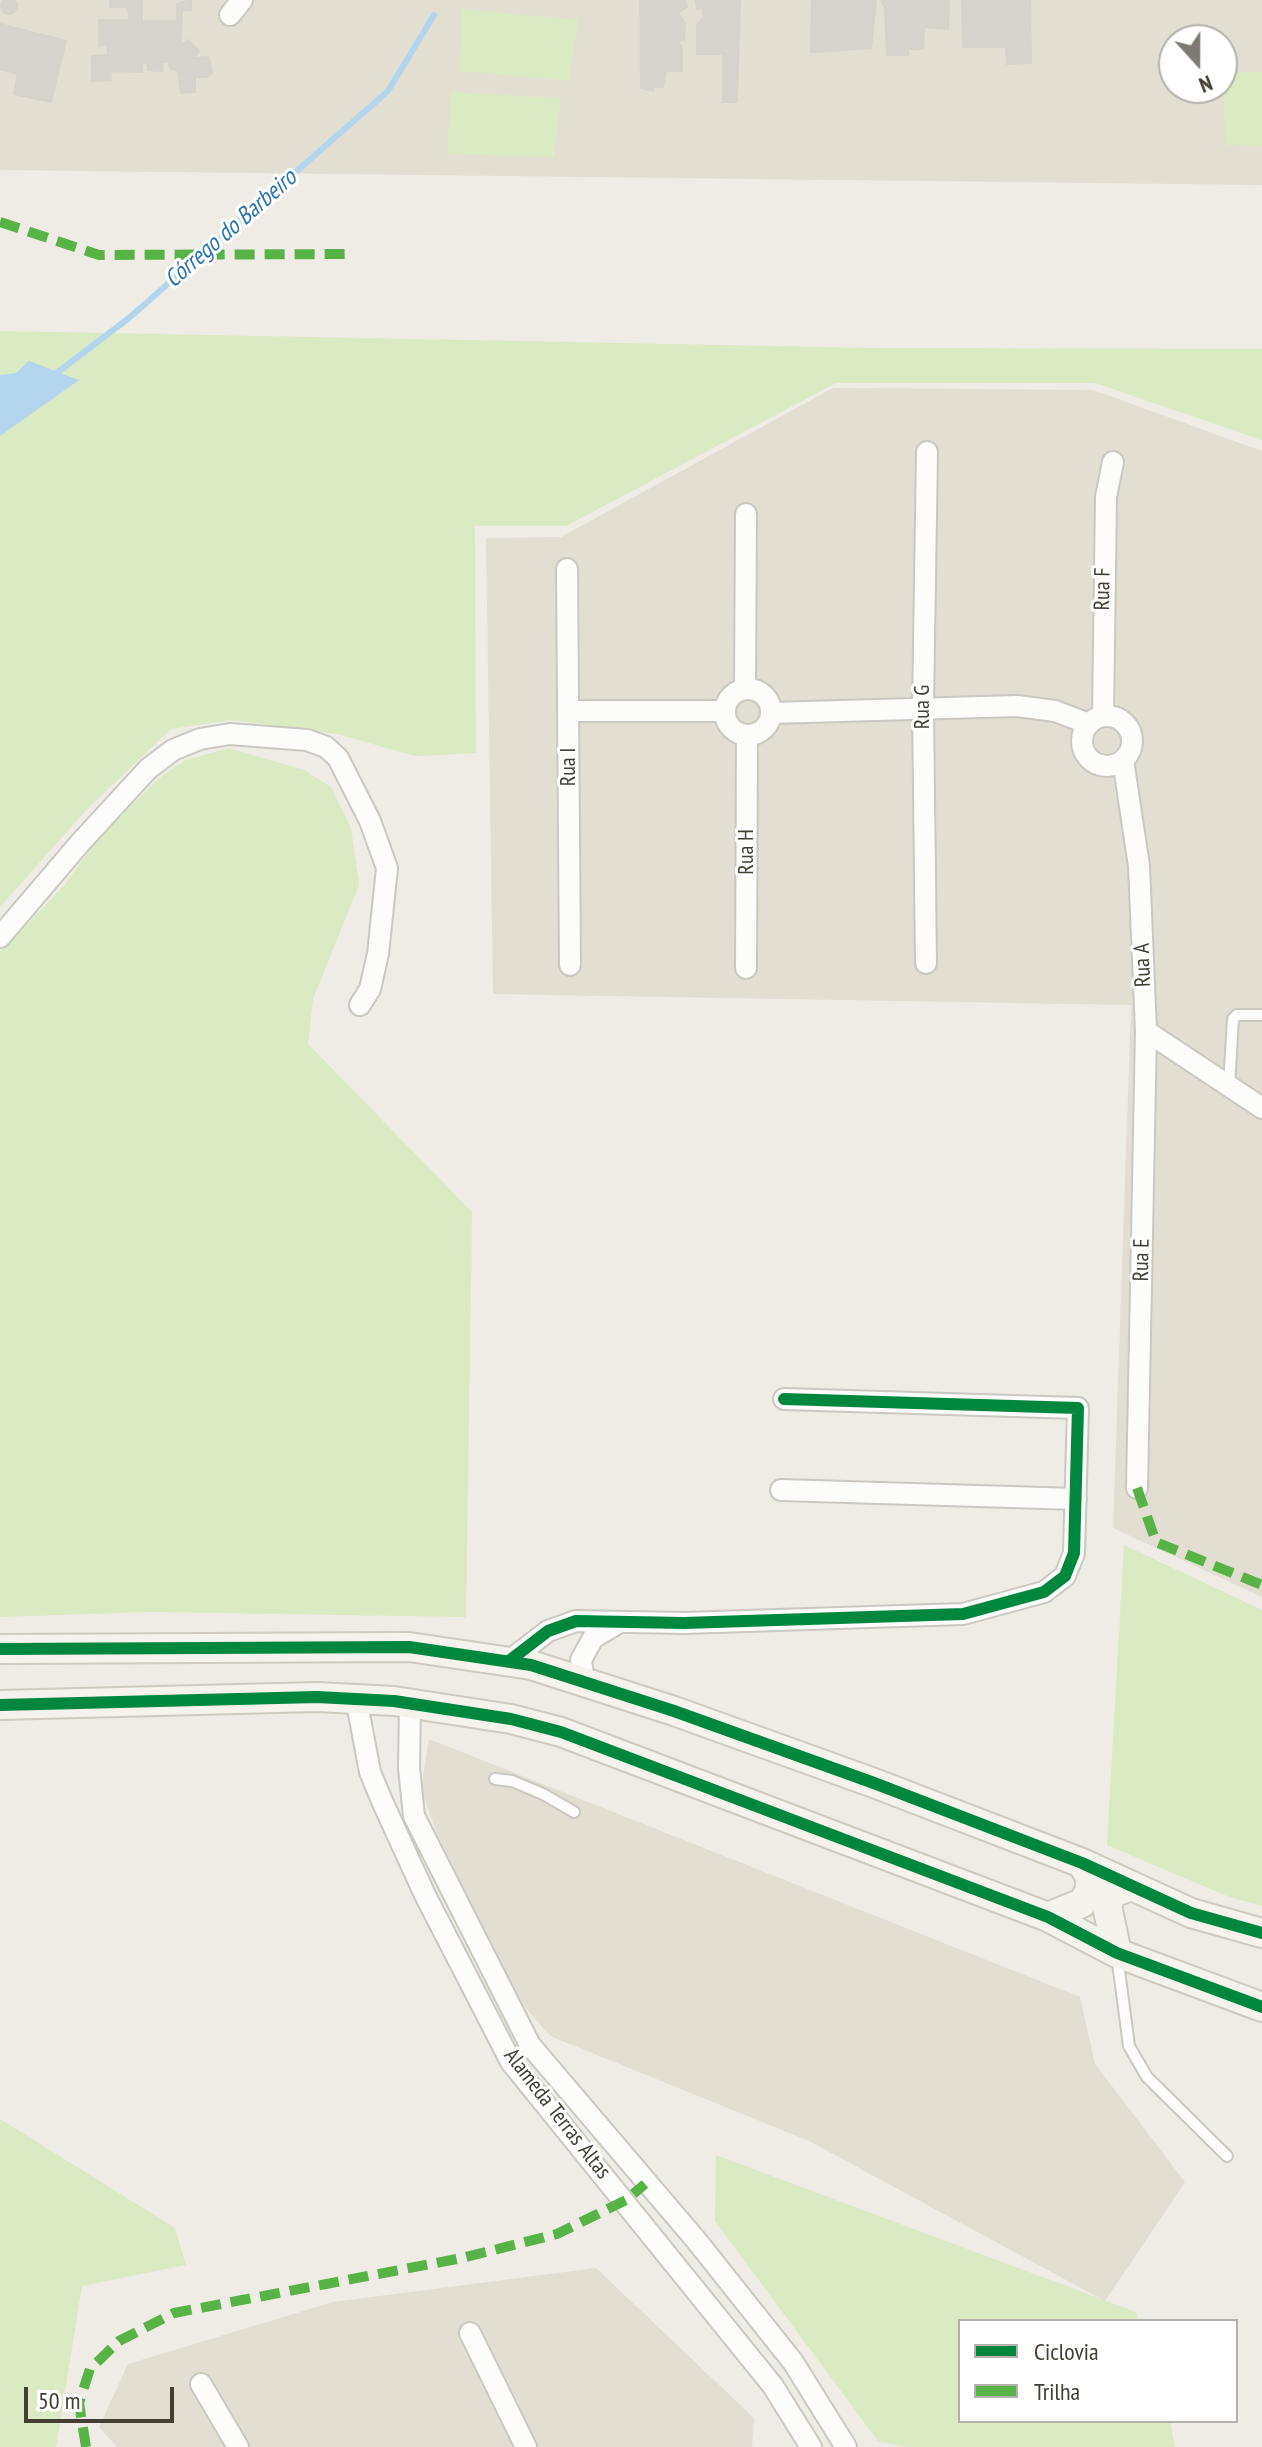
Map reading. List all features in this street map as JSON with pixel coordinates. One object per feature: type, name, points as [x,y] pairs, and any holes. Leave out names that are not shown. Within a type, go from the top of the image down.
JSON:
[{"type":"main road","points":[[0,1649],[366,1645],[409,1647],[509,1661],[584,1682],[889,1788],[1082,1863],[1191,1913],[1262,1933]]},
{"type":"main road","points":[[0,1705],[356,1698],[511,1719],[561,1732],[1048,1917],[1117,1953],[1262,2007]]},
{"type":"main road","points":[[1048,1917],[1082,1903],[1090,1891],[1090,1877],[1082,1863]]},
{"type":"main road","points":[[1117,1953],[1107,1906],[1112,1893],[1132,1886]]},
{"type":"street","name":"Rua G","points":[[926,963],[923,707],[927,452]]},
{"type":"street","name":"Rua F","points":[[1096,720],[1105,528],[1113,462]]},
{"type":"street","points":[[745,688],[746,514]]},
{"type":"street","name":"Rua I","points":[[567,569],[570,965]]},
{"type":"street","points":[[745,688],[764,694],[771,713],[760,731],[747,735],[729,725],[724,711],[733,694],[745,688]]},
{"type":"street","points":[[771,713],[1017,706],[1096,720],[1119,719],[1130,731],[1132,747],[1123,760],[1107,765],[1092,760],[1083,747],[1096,720]]},
{"type":"street","points":[[568,711],[724,711]]},
{"type":"street","points":[[0,937],[148,769],[173,750],[200,739],[230,734],[307,740],[326,747],[338,758],[370,821],[387,868],[378,954],[370,989],[360,1005]]},
{"type":"street","name":"Rua H","points":[[746,968],[747,735]]},
{"type":"street","name":"Rua A","points":[[1123,760],[1139,866],[1146,1031]]},
{"type":"street","points":[[1146,1031],[1261,1105]]},
{"type":"street","name":"Rua E","points":[[1137,1488],[1146,1031]]},
{"type":"street","points":[[509,1661],[548,1631],[576,1621],[963,1614],[1044,1592],[1065,1576],[1074,1553],[1078,1408],[784,1399]]},
{"type":"street","points":[[781,1490],[1076,1499]]},
{"type":"street","points":[[584,1682],[581,1660],[593,1638],[620,1622]]},
{"type":"street","name":"Alameda Terras Altas","points":[[356,1698],[370,1772],[382,1801],[425,1895],[511,2062],[773,2386],[811,2447]]},
{"type":"street","name":"Alameda Terras Altas","points":[[410,1704],[414,1816],[530,2045],[550,2064],[793,2362],[846,2447]]},
{"type":"street","points":[[382,1801],[414,1816]]},
{"type":"street","points":[[470,2333],[526,2447]]},
{"type":"street","points":[[201,2384],[238,2447]]},
{"type":"lane","points":[[1229,1086],[1233,1019],[1237,1015],[1262,1015]]},
{"type":"lane","points":[[495,1779],[512,1781],[574,1812]]},
{"type":"lane","points":[[1117,1953],[1129,2046],[1147,2077],[1227,2156]]},
{"type":"shaded area","points":[[0,0],[1262,0],[1262,185],[0,170]]},
{"type":"shaded area","points":[[833,388],[1093,390],[1262,451],[1262,1597],[1113,1528],[1131,1005],[493,994],[486,538],[561,537]]},
{"type":"shaded area","points":[[429,1739],[1080,1997],[1095,2064],[1185,2182],[1105,2301],[809,2141],[550,2036],[509,1989],[435,1829],[421,1788]]},
{"type":"shaded area","points":[[596,2268],[754,2418],[752,2447],[117,2447],[99,2427],[128,2364],[333,2302]]},
{"type":"green space","points":[[462,9],[578,20],[569,81],[460,71]]},
{"type":"green space","points":[[1238,72],[1262,72],[1262,146],[1226,145],[1224,104],[1238,104]]},
{"type":"green space","points":[[451,92],[561,98],[554,157],[447,154]]},
{"type":"green space","points":[[0,331],[877,348],[1262,349],[1262,440],[1095,383],[836,383],[566,526],[475,526],[476,753],[415,756],[337,734],[232,720],[171,729],[88,808],[0,907]]},
{"type":"green space","points":[[229,748],[304,770],[331,787],[351,828],[359,885],[313,999],[308,1044],[472,1212],[466,1617],[152,1612],[0,1617],[0,952],[63,887],[102,833],[163,775],[186,760]]},
{"type":"green space","points":[[1124,1545],[1262,1610],[1262,1906],[1227,1896],[1107,1845]]},
{"type":"green space","points":[[0,2119],[175,2228],[186,2265],[82,2286],[56,2447],[0,2447]]},
{"type":"green space","points":[[716,2155],[1136,2312],[1138,2319],[958,2319],[958,2423],[1170,2423],[1175,2447],[905,2447],[878,2441],[715,2221]]},
{"type":"water","points":[[29,361],[79,380],[0,436],[0,375],[16,373]]},
{"type":"building","points":[[4,-1],[14,-1],[17,9],[12,14],[6,14],[1,9]]},
{"type":"building","points":[[110,0],[142,0],[142,21],[177,21],[177,4],[191,0],[191,10],[182,10],[181,42],[182,45],[188,40],[199,51],[194,58],[209,57],[212,73],[207,77],[195,77],[195,92],[181,93],[178,70],[171,69],[168,62],[162,62],[163,71],[148,70],[147,62],[142,63],[142,72],[110,71],[111,80],[92,81],[92,56],[108,55],[107,44],[99,46],[99,20],[130,20],[128,7],[110,7]]},
{"type":"building","points":[[640,0],[684,0],[687,7],[678,13],[685,24],[684,39],[678,42],[682,48],[682,71],[666,71],[663,87],[653,87],[653,91],[641,88]]},
{"type":"building","points":[[696,0],[740,0],[737,102],[723,102],[723,54],[697,54],[697,25],[704,18],[703,8],[697,9]]},
{"type":"building","points":[[812,0],[876,0],[871,48],[811,52]]},
{"type":"building","points":[[881,0],[949,0],[948,29],[924,27],[923,49],[908,49],[908,55],[887,55],[885,8]]},
{"type":"building","points":[[962,0],[1030,0],[1031,63],[1007,64],[1006,47],[963,47]]},
{"type":"building","points":[[0,24],[66,41],[51,102],[14,94],[18,74],[0,69]]},
{"type":"waterway","name":"Córrego do Barbeiro","points":[[54,375],[129,318],[388,91],[434,15]]},
{"type":"marked path","points":[[0,222],[99,255],[349,254]]},
{"type":"marked path","points":[[1137,1488],[1156,1542],[1262,1585]]},
{"type":"marked path","points":[[86,2447],[79,2403],[90,2369],[119,2341],[174,2313],[462,2258],[557,2234],[626,2200],[645,2184]]},
{"type":"cycle path","points":[[509,1661],[548,1631],[576,1621],[684,1623],[963,1614],[1044,1592],[1065,1576],[1074,1553],[1078,1408],[784,1399]]},
{"type":"cycle path","points":[[0,1649],[409,1647],[531,1665],[674,1711],[874,1783],[1082,1863],[1191,1913],[1262,1933]]},
{"type":"cycle path","points":[[0,1705],[317,1697],[394,1701],[511,1719],[561,1732],[1048,1917],[1117,1953],[1262,2007]]}]
